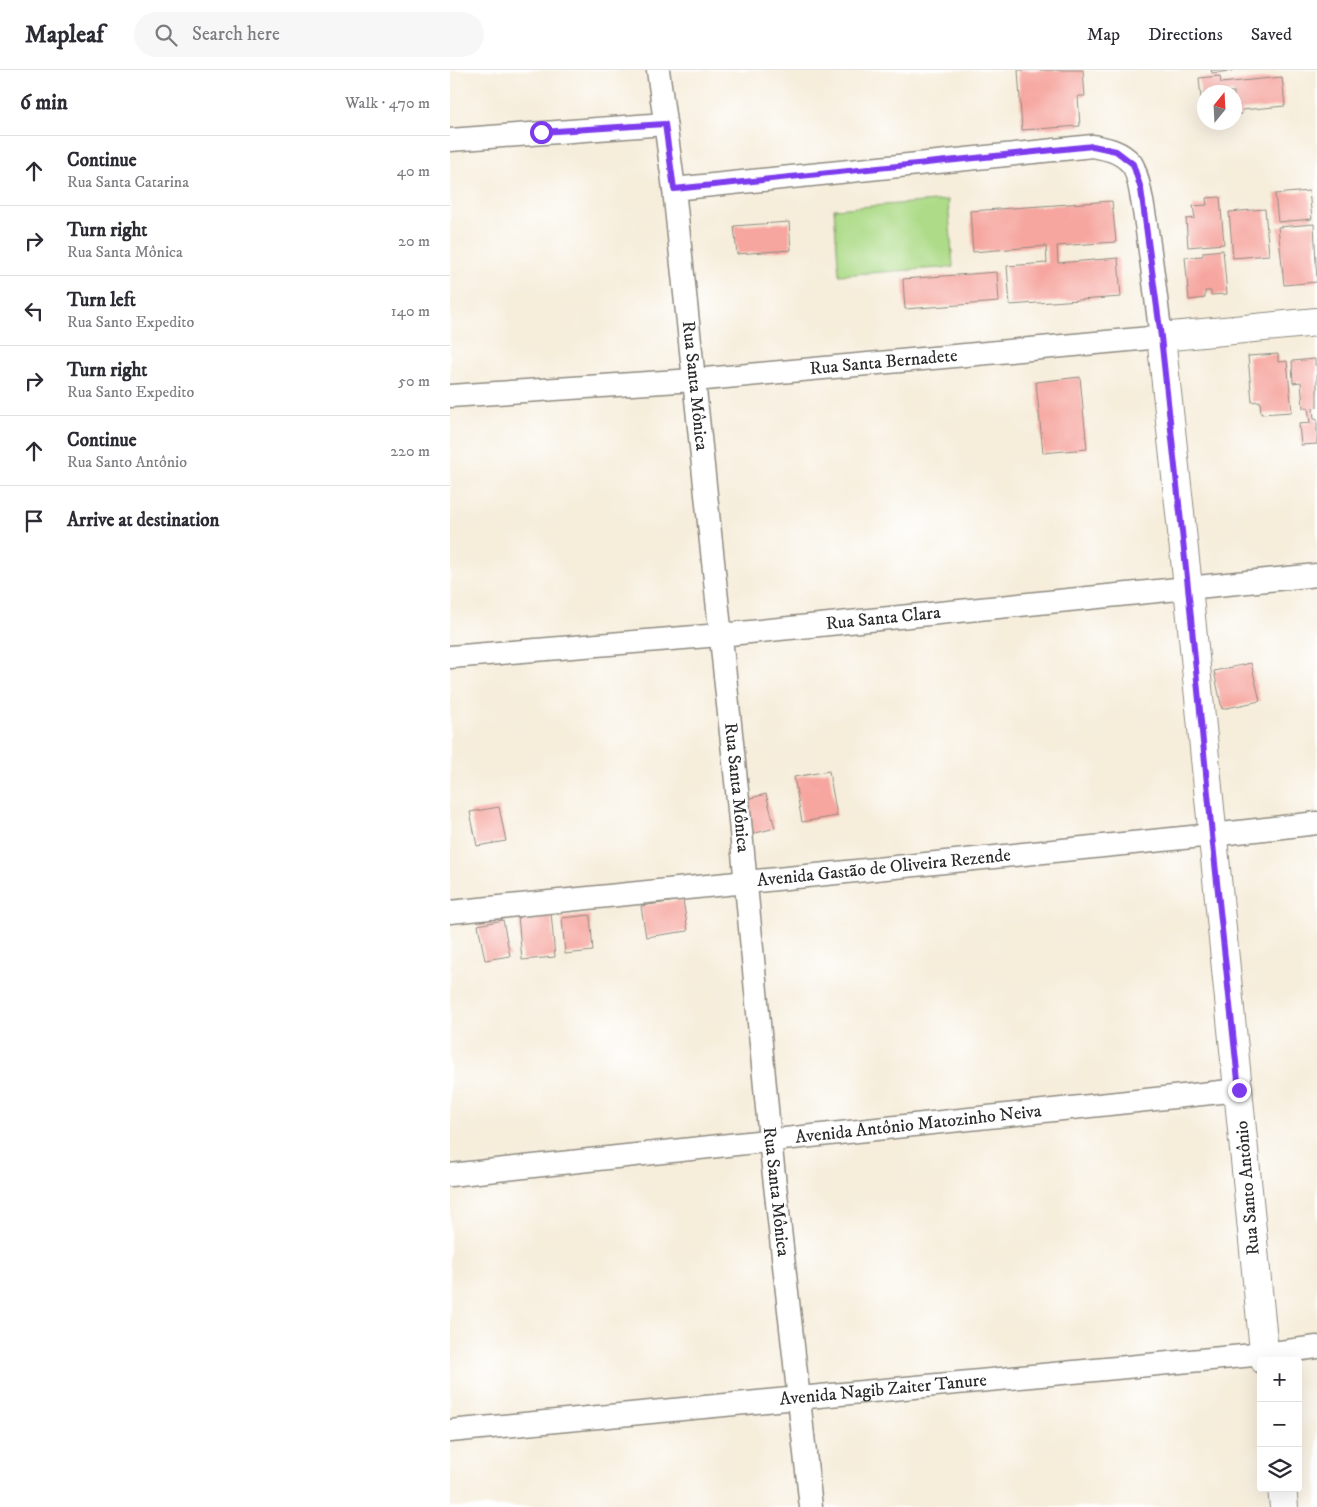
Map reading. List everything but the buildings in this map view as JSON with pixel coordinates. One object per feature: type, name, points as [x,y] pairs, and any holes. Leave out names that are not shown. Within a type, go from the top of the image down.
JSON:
[{"type":"main road","name":"Rua Santa Bernadete","points":[[1161,337],[1317,322]]},
{"type":"main road","name":"Rua Santo Antônio","points":[[1161,337],[1239,1090],[1264,1357]]},
{"type":"main road","points":[[1282,1492],[1284,1507]]},
{"type":"street","name":"Rua Santa Mônica","points":[[658,70],[674,189],[747,882],[770,1140],[811,1507]]},
{"type":"street","points":[[450,140],[665,124]]},
{"type":"street","points":[[674,189],[1093,146],[1116,151],[1133,164],[1141,189],[1161,337]]},
{"type":"street","name":"Rua Santa Bernadete","points":[[450,396],[694,380],[1161,337]]},
{"type":"street","name":"Rua Santa Clara","points":[[450,657],[720,635],[1317,575]]},
{"type":"street","name":"Avenida Gastão de Oliveira Rezende","points":[[450,912],[1317,823]]},
{"type":"street","name":"Avenida Antônio Matozinho Neiva","points":[[450,1175],[1239,1090]]},
{"type":"street","name":"Avenida Nagib Zaiter Tanure","points":[[1264,1357],[1317,1348]]},
{"type":"street","name":"Avenida Nagib Zaiter Tanure","points":[[450,1431],[1257,1358]]},
{"type":"green space","points":[[948,200],[953,267],[839,275],[834,209]]},
{"type":"route","points":[[541,132],[665,124],[674,189],[1093,146],[1116,151],[1133,164],[1141,189],[1161,337],[1239,1090]]}]
